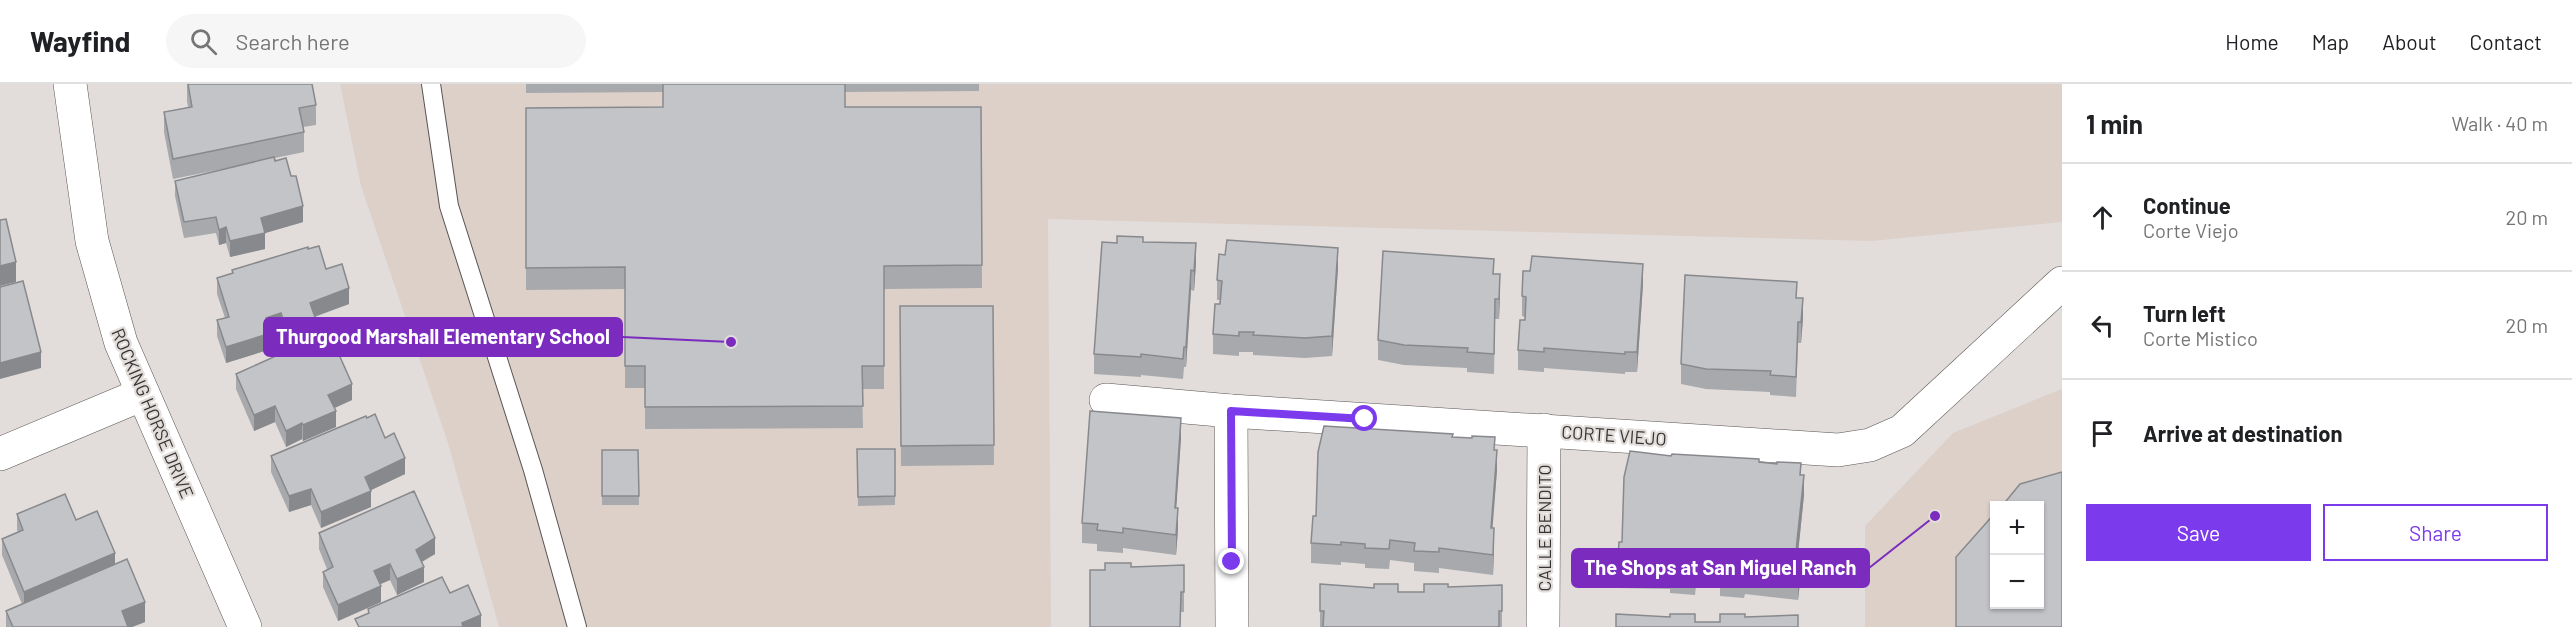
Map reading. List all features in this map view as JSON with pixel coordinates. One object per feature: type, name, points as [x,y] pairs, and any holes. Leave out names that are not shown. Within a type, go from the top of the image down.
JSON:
[{"type":"street","name":"ROCKING HORSE DRIVE","points":[[70,84],[92,241],[121,343],[244,627]]},
{"type":"street","name":"CORTE VIEJO","points":[[1107,400],[1231,411],[1838,450],[1870,446],[1902,431],[2062,283]]},
{"type":"street","points":[[0,454],[143,394]]},
{"type":"street","points":[[1231,411],[1232,627]]},
{"type":"street","name":"CALLE BENDITO","points":[[1543,627],[1544,430]]},
{"type":"lane","points":[[431,84],[449,206],[533,470],[578,627]]},
{"type":"shaded area","points":[[340,84],[2062,84],[2062,222],[1872,241],[1048,219],[1051,627],[499,627],[448,443],[361,186]]},
{"type":"shaded area","points":[[2062,389],[2062,627],[1865,627],[1865,526],[1953,433]]},
{"type":"building","points":[[188,84],[312,84],[316,105],[299,108],[304,132],[173,159],[164,112],[192,107]]},
{"type":"building","points":[[663,84],[845,84],[845,107],[981,107],[982,265],[884,266],[884,366],[862,366],[863,406],[645,407],[645,366],[625,366],[625,267],[526,268],[526,108],[663,107]]},
{"type":"building","points":[[274,157],[275,161],[286,158],[291,176],[296,176],[303,206],[261,218],[265,233],[230,241],[226,227],[219,230],[216,217],[184,222],[175,181]]},
{"type":"building","points":[[6,219],[16,262],[0,266],[0,220]]},
{"type":"building","points":[[1117,236],[1143,237],[1143,242],[1196,243],[1194,271],[1191,270],[1186,347],[1184,347],[1183,359],[1141,354],[1141,357],[1094,354],[1102,242],[1117,243]]},
{"type":"building","points":[[1227,240],[1338,248],[1332,336],[1305,338],[1253,335],[1254,332],[1239,332],[1239,336],[1213,334],[1215,304],[1220,304],[1222,281],[1217,280],[1219,254],[1225,255]]},
{"type":"building","points":[[319,246],[326,269],[342,264],[349,288],[310,303],[316,320],[286,328],[281,313],[266,318],[271,333],[226,347],[217,320],[229,317],[217,278],[233,273],[232,270],[308,247],[308,249]]},
{"type":"building","points":[[1383,251],[1494,259],[1493,274],[1500,274],[1499,299],[1495,299],[1494,354],[1467,352],[1468,348],[1404,345],[1378,340]]},
{"type":"building","points":[[1532,256],[1643,264],[1637,352],[1625,352],[1625,354],[1544,348],[1544,352],[1518,350],[1520,320],[1525,320],[1526,297],[1522,296],[1523,271],[1530,271]]},
{"type":"building","points":[[1685,275],[1797,282],[1796,298],[1803,298],[1801,322],[1798,322],[1796,377],[1770,375],[1771,371],[1706,369],[1681,364]]},
{"type":"building","points":[[23,281],[41,352],[0,363],[0,287]]},
{"type":"building","points":[[900,306],[993,306],[994,445],[901,446]]},
{"type":"building","points":[[329,332],[352,384],[328,395],[336,411],[286,431],[275,406],[254,415],[236,374]]},
{"type":"building","points":[[1090,411],[1181,418],[1175,508],[1178,508],[1176,535],[1123,528],[1123,533],[1097,530],[1098,524],[1082,523]]},
{"type":"building","points":[[375,414],[385,438],[394,433],[405,458],[365,477],[371,491],[321,512],[311,489],[289,496],[271,456]]},
{"type":"building","points":[[1324,426],[1453,434],[1452,437],[1495,437],[1494,450],[1497,450],[1491,528],[1494,528],[1493,555],[1439,548],[1439,552],[1414,551],[1415,543],[1390,540],[1389,549],[1365,548],[1365,544],[1341,542],[1341,545],[1311,543],[1313,516],[1316,516],[1318,452]]},
{"type":"building","points":[[857,449],[895,449],[895,496],[858,497]]},
{"type":"building","points":[[602,450],[638,450],[639,496],[602,496]]},
{"type":"building","points":[[1630,451],[1671,456],[1672,454],[1759,459],[1759,462],[1777,464],[1777,462],[1801,463],[1800,475],[1804,475],[1796,553],[1801,553],[1798,580],[1745,574],[1744,578],[1720,576],[1721,567],[1696,566],[1695,574],[1670,573],[1670,569],[1617,568],[1619,542],[1622,542],[1624,477]]},
{"type":"building","points":[[2062,472],[2062,627],[1956,627],[1956,557],[1990,519],[1990,609],[2044,609],[2044,501],[2006,501],[2020,484]]},
{"type":"building","points":[[414,491],[435,538],[416,550],[424,567],[397,579],[390,564],[374,571],[381,586],[338,605],[323,572],[333,567],[319,533]]},
{"type":"building","points":[[65,494],[76,520],[97,511],[115,553],[24,592],[2,539],[23,530],[17,514]]},
{"type":"building","points":[[127,559],[145,602],[122,611],[128,627],[13,627],[6,611]]},
{"type":"building","points":[[1105,563],[1131,563],[1131,567],[1184,565],[1180,627],[1090,627],[1090,570],[1105,570]]},
{"type":"building","points":[[442,577],[450,593],[468,585],[481,615],[462,623],[463,627],[359,627],[355,619],[369,613],[368,609]]},
{"type":"building","points":[[1320,584],[1374,588],[1374,584],[1398,584],[1398,592],[1424,592],[1424,584],[1448,584],[1448,587],[1502,585],[1502,611],[1499,611],[1499,627],[1323,627],[1324,611],[1320,611]]},
{"type":"building","points":[[1616,614],[1670,617],[1670,614],[1695,614],[1695,622],[1720,622],[1720,614],[1745,614],[1745,617],[1798,615],[1798,627],[1616,627]]},
{"type":"place","name":"Thurgood Marshall Elementary School","points":[[731,342]]},
{"type":"place","name":"The Shops at San Miguel Ranch","points":[[1935,516]]},
{"type":"route","points":[[1232,562],[1231,411],[1365,419]]}]
